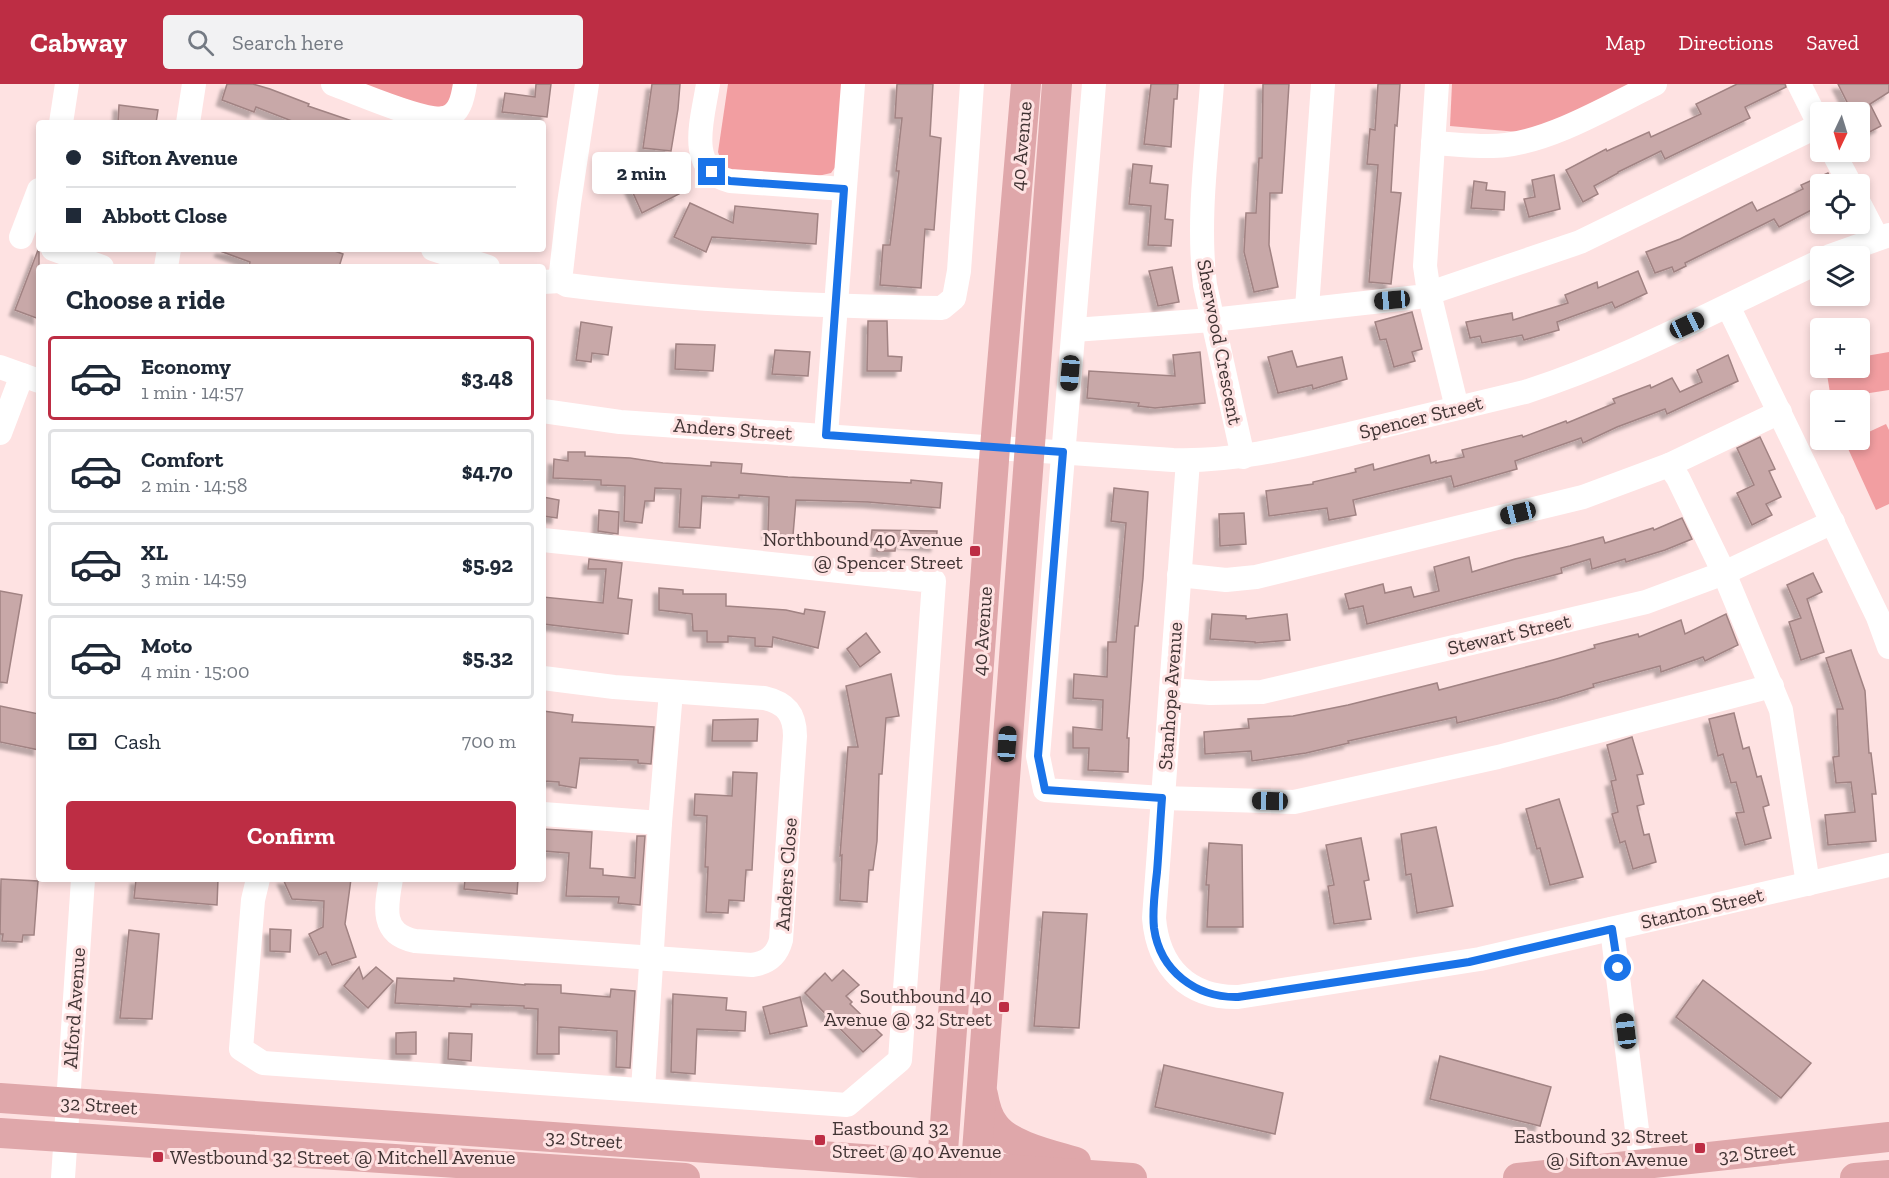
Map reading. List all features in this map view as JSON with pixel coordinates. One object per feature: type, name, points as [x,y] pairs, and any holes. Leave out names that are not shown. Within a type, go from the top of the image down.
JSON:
[{"type":"main road","name":"40 Avenue","points":[[942,1171],[995,447],[1026,84]]},
{"type":"main road","name":"40 Avenue","points":[[976,1172],[1057,84]]},
{"type":"main road","points":[[982,1090],[994,1126],[1010,1138],[1034,1149],[1124,1178]]},
{"type":"main road","name":"32 Street","points":[[0,1098],[942,1171],[1132,1178]]},
{"type":"main road","name":"32 Street","points":[[0,1133],[685,1178]]},
{"type":"main road","name":"32 Street","points":[[1518,1178],[1642,1171],[1889,1137]]},
{"type":"main road","points":[[1855,1178],[1889,1175]]},
{"type":"street","points":[[62,120],[68,84]]},
{"type":"street","points":[[188,120],[194,84]]},
{"type":"street","points":[[333,84],[420,116],[435,119],[444,118],[456,111],[461,104],[465,84]]},
{"type":"street","points":[[586,84],[568,202],[552,281],[626,292],[835,306],[942,308],[954,298],[959,271],[972,84]]},
{"type":"street","points":[[708,84],[700,142],[705,164],[712,172],[730,181],[844,189]]},
{"type":"street","points":[[826,435],[853,84]]},
{"type":"street","points":[[1094,84],[1038,756],[1045,790],[1162,798],[1294,802],[1498,758],[1772,686]]},
{"type":"street","name":"Sherwood Crescent","points":[[1212,84],[1201,247],[1205,285],[1243,457]]},
{"type":"street","points":[[1307,308],[1323,84]]},
{"type":"street","points":[[1437,84],[1425,257],[1429,293],[1457,408]]},
{"type":"street","points":[[1433,143],[1494,146],[1521,142],[1566,127],[1654,84]]},
{"type":"street","points":[[1799,84],[1810,107]]},
{"type":"street","points":[[1074,330],[1212,320],[1413,298],[1580,242],[1810,132]]},
{"type":"street","points":[[20,237],[36,197]]},
{"type":"street","points":[[1856,246],[1883,236],[1870,218]]},
{"type":"street","points":[[61,252],[94,264]]},
{"type":"street","points":[[443,252],[479,264]]},
{"type":"street","name":"Spencer Street","points":[[995,447],[1188,461],[1274,452],[1525,392],[1635,350],[1810,266]]},
{"type":"street","points":[[1728,306],[1878,617],[1889,646]]},
{"type":"street","points":[[0,433],[20,374]]},
{"type":"street","name":"Anders Street","points":[[546,411],[620,422],[995,447]]},
{"type":"street","points":[[1179,576],[1226,580],[1256,577],[1583,497],[1669,465],[1780,412]]},
{"type":"street","name":"Stanhope Avenue","points":[[1188,461],[1154,907],[1155,929],[1160,949],[1171,968],[1196,988]]},
{"type":"street","points":[[1669,465],[1678,478],[1724,573],[1781,710],[1808,884]]},
{"type":"street","name":"Stewart Street","points":[[1171,690],[1242,693],[1286,688],[1646,602],[1724,573],[1833,522]]},
{"type":"street","points":[[257,882],[253,900],[241,1049],[262,1063],[847,1105],[900,1060],[934,581],[546,540]]},
{"type":"street","name":"Anders Close","points":[[390,882],[386,908],[387,917],[393,930],[407,940],[760,964],[772,958],[781,940],[795,736],[793,716],[782,703],[764,698],[596,686],[546,678]]},
{"type":"street","points":[[643,1090],[671,692]]},
{"type":"street","points":[[546,814],[660,823]]},
{"type":"street","name":"Stanton Street","points":[[1196,988],[1218,996],[1238,997],[1469,962],[1889,865]]},
{"type":"street","name":"Alford Avenue","points":[[63,1178],[83,882]]},
{"type":"street","points":[[1612,929],[1642,1171]]},
{"type":"shaded area","points":[[361,84],[455,84],[448,105],[432,108]]},
{"type":"shaded area","points":[[728,84],[845,84],[839,162],[831,173],[818,176],[724,169],[718,152]]},
{"type":"shaded area","points":[[1452,84],[1638,84],[1528,133],[1450,126]]},
{"type":"shaded area","points":[[1889,352],[1889,390],[1870,393],[1870,390],[1830,390],[1828,378],[1870,378],[1870,355]]},
{"type":"shaded area","points":[[1886,424],[1889,430],[1889,504],[1876,510],[1849,450],[1870,450],[1870,431]]},
{"type":"building","points":[[227,84],[253,84],[349,120],[289,120],[256,107],[254,112],[222,100]]},
{"type":"building","points":[[536,84],[551,84],[547,117],[502,112],[505,93],[535,97]]},
{"type":"building","points":[[652,84],[680,84],[671,151],[643,148]]},
{"type":"building","points":[[897,84],[933,84],[930,136],[941,138],[934,230],[925,229],[921,288],[880,285],[883,245],[890,245],[899,171],[896,171],[902,118],[895,118]]},
{"type":"building","points":[[1151,84],[1178,84],[1177,99],[1174,99],[1171,147],[1144,144]]},
{"type":"building","points":[[1263,84],[1289,84],[1282,193],[1270,193],[1269,245],[1278,287],[1254,292],[1244,252],[1246,213],[1256,213],[1259,158],[1262,158]]},
{"type":"building","points":[[1378,84],[1400,84],[1391,192],[1401,193],[1391,284],[1369,282],[1378,165],[1367,164],[1370,129],[1375,130]]},
{"type":"building","points":[[1737,84],[1785,84],[1786,87],[1745,107],[1750,118],[1665,159],[1661,151],[1618,172],[1594,186],[1598,194],[1583,202],[1566,170],[1606,149],[1607,151],[1649,132],[1651,137],[1701,114],[1696,104]]},
{"type":"building","points":[[1838,84],[1889,84],[1889,92],[1870,104],[1870,102],[1847,102]]},
{"type":"building","points":[[1870,104],[1881,126],[1870,132]]},
{"type":"building","points":[[119,105],[158,110],[156,120],[118,120]]},
{"type":"building","points":[[1133,164],[1152,166],[1150,183],[1168,185],[1165,219],[1173,220],[1171,246],[1148,245],[1151,206],[1129,204]]},
{"type":"building","points":[[665,166],[679,194],[642,213],[629,184]]},
{"type":"building","points":[[1554,175],[1560,209],[1529,217],[1524,199],[1535,197],[1532,180]]},
{"type":"building","points":[[1474,181],[1487,183],[1486,190],[1505,192],[1504,210],[1471,208]]},
{"type":"building","points":[[1810,181],[1810,211],[1779,227],[1774,219],[1685,263],[1686,266],[1674,272],[1672,267],[1655,273],[1646,252],[1680,239],[1752,202],[1757,211],[1803,189],[1801,185]]},
{"type":"building","points":[[690,203],[733,223],[735,206],[818,214],[816,244],[712,237],[706,252],[674,237]]},
{"type":"building","points":[[39,252],[39,264],[36,264],[36,318],[15,310]]},
{"type":"building","points":[[223,252],[337,252],[343,254],[340,264],[250,264],[250,262]]},
{"type":"building","points":[[1172,267],[1179,302],[1158,306],[1149,271]]},
{"type":"building","points":[[1638,271],[1647,293],[1615,308],[1612,302],[1557,322],[1559,330],[1524,340],[1522,335],[1482,343],[1480,336],[1470,338],[1466,322],[1512,313],[1513,320],[1568,303],[1565,295],[1597,282],[1598,288]]},
{"type":"building","points":[[1412,312],[1422,349],[1412,352],[1415,361],[1394,367],[1386,339],[1380,340],[1375,322]]},
{"type":"building","points":[[868,321],[887,321],[888,356],[902,357],[901,371],[867,371]]},
{"type":"building","points":[[581,322],[612,327],[608,355],[592,353],[591,362],[576,360]]},
{"type":"building","points":[[676,344],[715,345],[713,371],[675,369]]},
{"type":"building","points":[[775,350],[810,352],[808,376],[772,374]]},
{"type":"building","points":[[1292,351],[1297,367],[1342,357],[1347,379],[1313,389],[1312,385],[1278,393],[1268,357]]},
{"type":"building","points":[[1200,352],[1205,403],[1155,408],[1138,406],[1139,403],[1087,398],[1089,371],[1175,376],[1173,355]]},
{"type":"building","points":[[1728,355],[1738,381],[1667,414],[1665,409],[1583,443],[1581,438],[1515,461],[1517,469],[1454,487],[1451,476],[1353,500],[1356,515],[1329,520],[1327,508],[1269,516],[1266,491],[1313,484],[1313,482],[1356,472],[1355,469],[1373,464],[1374,470],[1429,455],[1431,463],[1464,457],[1462,450],[1522,435],[1523,437],[1566,421],[1567,423],[1615,403],[1613,399],[1650,385],[1651,388],[1672,378],[1680,392],[1702,382],[1697,370]]},
{"type":"building","points":[[1760,437],[1775,469],[1769,471],[1781,497],[1766,504],[1772,515],[1752,525],[1737,493],[1754,485],[1737,448]]},
{"type":"building","points":[[568,452],[585,452],[585,456],[630,458],[663,463],[711,466],[711,462],[742,464],[741,473],[788,477],[942,483],[940,508],[868,502],[796,500],[793,535],[768,534],[769,497],[702,496],[700,528],[679,527],[681,489],[655,488],[654,501],[645,501],[642,523],[624,521],[625,486],[601,485],[601,480],[553,478],[554,459],[568,461]]},
{"type":"building","points":[[1114,488],[1148,492],[1143,578],[1138,626],[1135,626],[1127,738],[1129,738],[1128,772],[1088,770],[1089,748],[1073,748],[1073,727],[1102,730],[1103,700],[1073,698],[1074,674],[1107,677],[1108,642],[1116,642],[1126,523],[1111,521]]},
{"type":"building","points":[[546,498],[559,500],[557,518],[546,516]]},
{"type":"building","points":[[599,510],[619,512],[618,534],[598,531]]},
{"type":"building","points":[[1244,513],[1246,544],[1220,546],[1219,514]]},
{"type":"building","points":[[1682,518],[1692,539],[1665,550],[1592,569],[1590,559],[1561,568],[1562,573],[1367,624],[1363,606],[1349,609],[1345,594],[1383,584],[1385,593],[1411,587],[1414,597],[1439,591],[1434,567],[1469,557],[1472,572],[1603,537],[1605,543],[1653,528],[1654,530]]},
{"type":"building","points":[[872,530],[937,531],[936,546],[896,542],[895,551],[877,551],[878,541],[871,540]]},
{"type":"building","points":[[589,559],[622,563],[618,598],[632,600],[628,634],[546,624],[546,597],[603,603],[606,569],[588,569]]},
{"type":"building","points":[[1813,573],[1822,592],[1807,599],[1824,652],[1801,660],[1789,622],[1801,618],[1787,585]]},
{"type":"building","points":[[659,588],[683,590],[683,594],[726,594],[726,606],[786,610],[804,614],[805,609],[825,612],[818,648],[773,637],[772,647],[755,646],[755,638],[728,636],[728,642],[707,642],[707,631],[693,631],[692,614],[659,610]]},
{"type":"building","points":[[0,591],[22,595],[7,683],[0,682]]},
{"type":"building","points":[[1212,614],[1246,616],[1246,619],[1287,614],[1290,640],[1255,643],[1210,639]]},
{"type":"building","points":[[1726,614],[1738,645],[1705,661],[1703,657],[1661,672],[1660,666],[1593,684],[1594,687],[1558,698],[1457,723],[1456,717],[1348,741],[1349,743],[1306,753],[1252,761],[1251,751],[1205,754],[1204,732],[1249,728],[1248,719],[1293,716],[1437,683],[1439,690],[1595,648],[1594,645],[1638,634],[1639,637],[1681,620],[1685,634]]},
{"type":"building","points":[[866,633],[880,652],[860,667],[847,649]]},
{"type":"building","points":[[1851,650],[1865,691],[1869,753],[1871,753],[1876,794],[1872,794],[1876,841],[1828,845],[1825,815],[1855,812],[1851,782],[1836,783],[1833,757],[1839,756],[1837,709],[1843,709],[1826,658]]},
{"type":"building","points":[[891,674],[899,716],[886,718],[882,774],[879,774],[877,841],[873,870],[869,870],[867,902],[840,900],[842,855],[840,856],[848,747],[858,747],[846,686]]},
{"type":"building","points":[[0,706],[36,713],[36,749],[0,742]]},
{"type":"building","points":[[546,711],[573,715],[572,722],[654,727],[651,764],[638,763],[638,760],[580,758],[576,788],[559,785],[559,782],[546,781]]},
{"type":"building","points":[[1734,713],[1743,749],[1749,747],[1757,777],[1761,776],[1769,805],[1763,807],[1771,838],[1745,845],[1736,813],[1744,812],[1736,782],[1731,783],[1723,754],[1718,756],[1709,719]]},
{"type":"building","points":[[758,719],[757,741],[712,741],[713,720]]},
{"type":"building","points":[[1632,737],[1643,774],[1637,775],[1644,804],[1637,806],[1644,835],[1649,834],[1656,862],[1633,869],[1625,841],[1620,843],[1612,814],[1618,812],[1611,781],[1616,780],[1607,745]]},
{"type":"building","points":[[733,772],[757,773],[752,870],[746,870],[744,901],[729,900],[728,913],[706,912],[707,816],[694,815],[695,794],[732,796]]},
{"type":"building","points":[[1559,799],[1583,877],[1550,885],[1526,809]]},
{"type":"building","points":[[1436,827],[1453,906],[1417,913],[1411,874],[1406,875],[1401,834]]},
{"type":"building","points":[[546,829],[592,832],[590,868],[603,869],[603,875],[635,878],[637,836],[645,836],[640,905],[618,903],[619,897],[566,896],[569,853],[546,851]]},
{"type":"building","points":[[1361,838],[1369,880],[1364,881],[1371,919],[1334,924],[1328,886],[1334,885],[1326,845]]},
{"type":"building","points":[[1209,843],[1242,845],[1243,927],[1207,927],[1209,885],[1206,885]]},
{"type":"building","points":[[1,879],[38,882],[34,935],[23,935],[22,942],[2,941],[3,934],[0,934]]},
{"type":"building","points":[[136,882],[218,882],[217,905],[134,898]]},
{"type":"building","points":[[284,882],[351,882],[345,924],[356,957],[332,965],[326,952],[319,955],[309,934],[323,927],[324,901],[292,899]]},
{"type":"building","points":[[465,882],[518,882],[517,894],[464,889]]},
{"type":"building","points":[[1043,912],[1087,914],[1079,1028],[1034,1026]]},
{"type":"building","points":[[270,929],[291,930],[290,952],[270,951]]},
{"type":"building","points":[[129,930],[159,934],[152,1019],[120,1018]]},
{"type":"building","points":[[359,967],[363,979],[376,967],[393,981],[368,1008],[344,986]]},
{"type":"building","points":[[843,970],[859,985],[846,996],[852,1002],[850,1004],[882,1035],[863,1052],[805,993],[825,973],[832,981]]},
{"type":"building","points":[[397,978],[454,981],[454,978],[525,985],[561,985],[561,993],[610,997],[611,989],[635,991],[630,1068],[616,1067],[617,1031],[559,1027],[559,1054],[537,1054],[538,1009],[524,1008],[524,1006],[471,1004],[471,1007],[395,1003]]},
{"type":"building","points":[[1703,980],[1811,1063],[1781,1098],[1676,1017]]},
{"type":"building","points":[[673,994],[727,998],[726,1010],[746,1012],[745,1031],[697,1029],[695,1074],[671,1072]]},
{"type":"building","points":[[800,997],[807,1026],[770,1034],[763,1007]]},
{"type":"building","points":[[416,1032],[416,1054],[396,1054],[396,1033]]},
{"type":"building","points":[[449,1033],[472,1034],[471,1061],[448,1059]]},
{"type":"building","points":[[1440,1056],[1551,1087],[1540,1126],[1430,1099]]},
{"type":"building","points":[[1164,1065],[1283,1093],[1275,1134],[1155,1107]]},
{"type":"place","name":"Northbound 40 Avenue @ Spencer Street","points":[[975,551]]},
{"type":"place","name":"Southbound 40 Avenue @ 32 Street","points":[[1004,1007]]},
{"type":"place","name":"Eastbound 32 Street @ 40 Avenue","points":[[820,1140]]},
{"type":"place","name":"Eastbound 32 Street @ Sifton Avenue","points":[[1700,1148]]},
{"type":"place","name":"Westbound 32 Street @ Mitchell Avenue","points":[[158,1157]]},
{"type":"route","points":[[712,172],[730,181],[844,189],[826,435],[1063,452],[1038,756],[1045,790],[1162,798],[1154,907],[1155,929],[1160,949],[1179,977],[1207,993],[1238,997],[1469,962],[1612,929],[1618,968]]}]
